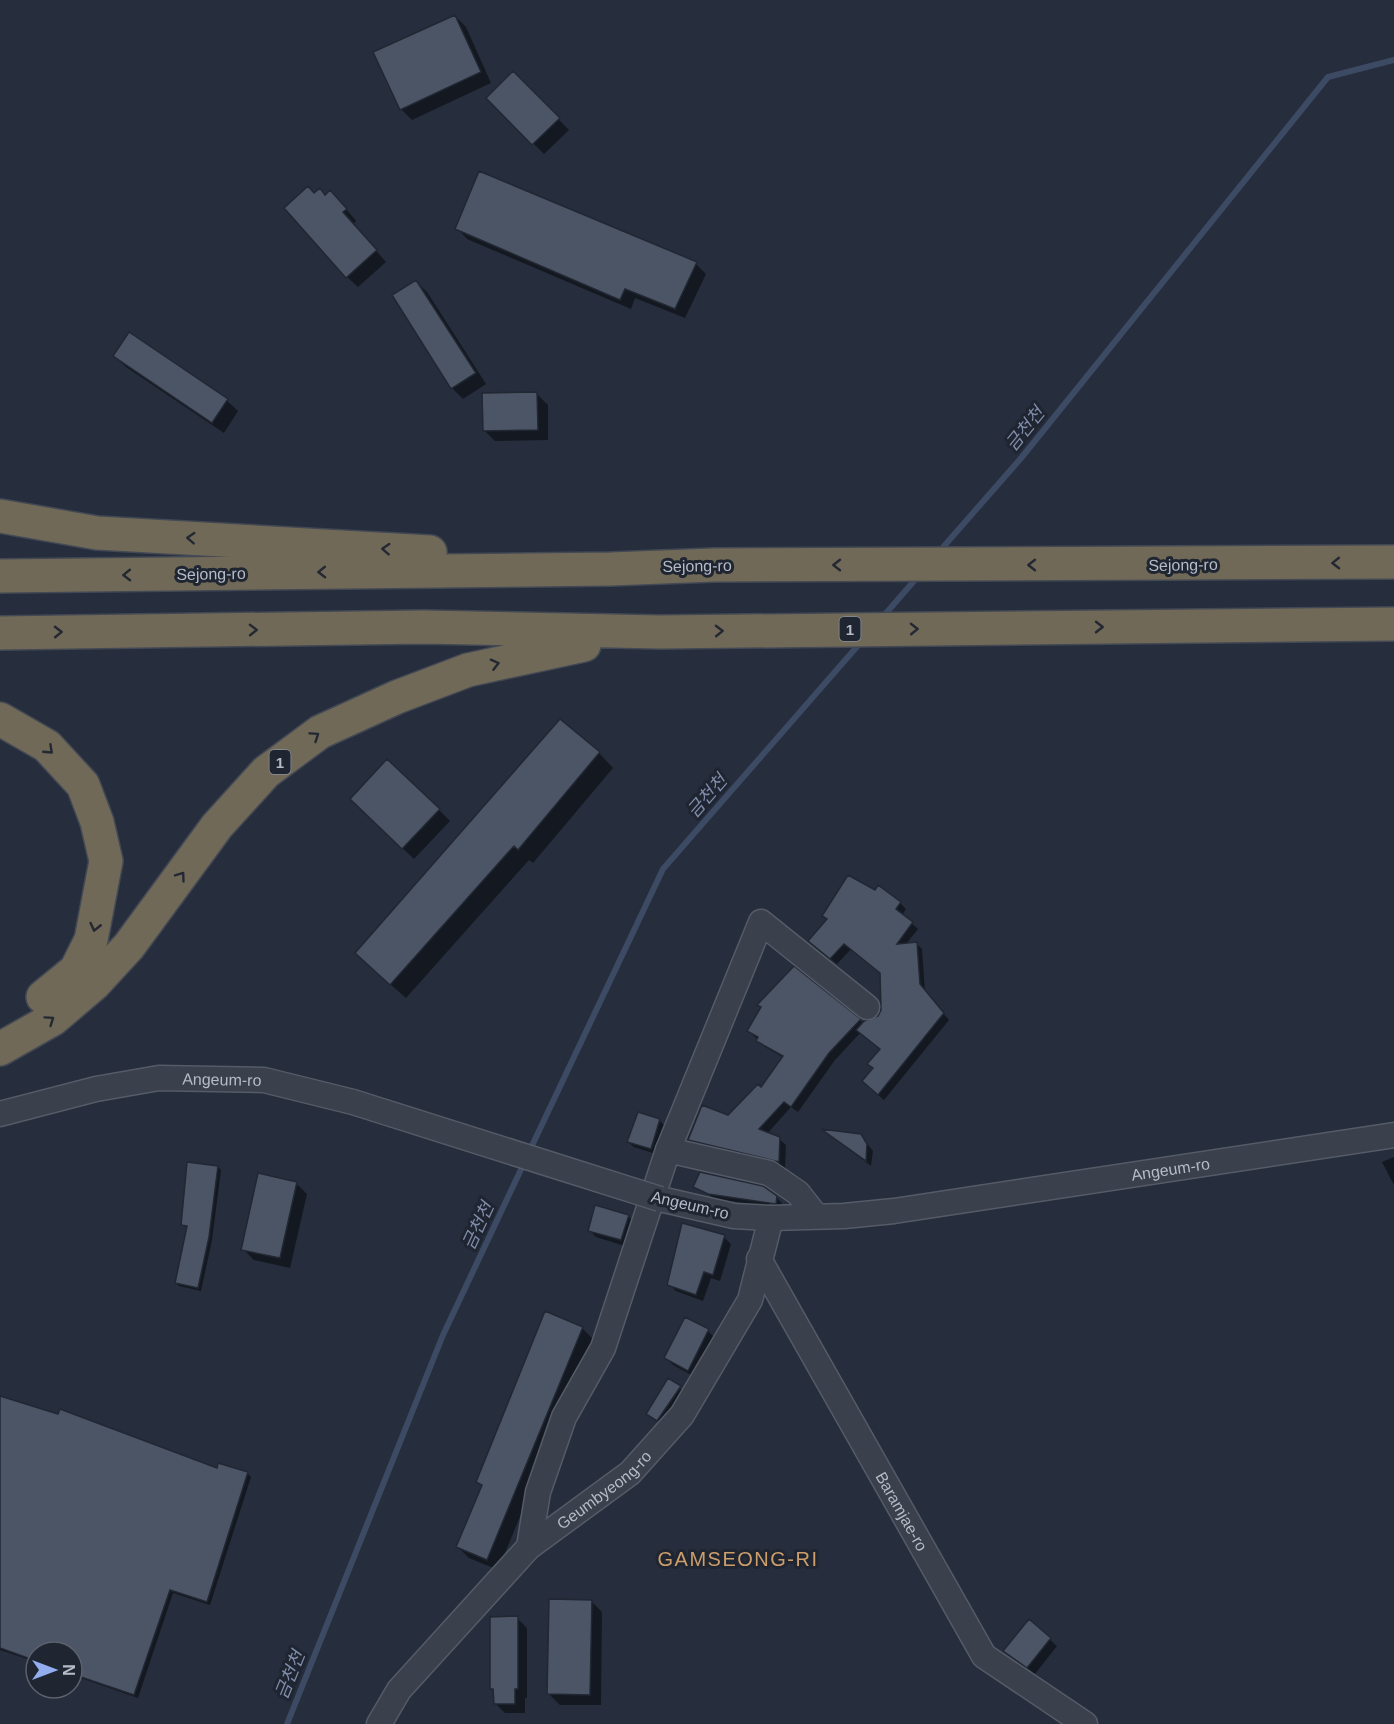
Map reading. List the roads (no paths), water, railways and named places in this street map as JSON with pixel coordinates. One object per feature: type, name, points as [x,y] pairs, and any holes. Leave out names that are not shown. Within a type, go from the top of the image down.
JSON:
[{"type":"highway","points":[[0,516],[97,533],[401,549],[611,569]]},
{"type":"highway","name":"Sejong-ro","points":[[0,576],[611,569],[714,565],[1091,566],[1394,562]]},
{"type":"highway","name":"1","points":[[0,1049],[53,1018],[94,984],[129,946],[217,826],[266,772],[320,732],[397,697],[468,670],[543,652],[660,632],[1394,624]]},
{"type":"highway","points":[[1247,625],[1394,646]]},
{"type":"highway","points":[[0,633],[423,627],[660,632]]},
{"type":"highway","points":[[0,719],[47,746],[83,785],[97,822],[106,861],[92,940],[76,970],[34,1004],[0,1026]]},
{"type":"street","points":[[529,1547],[538,1492],[564,1417],[603,1348],[668,1150],[761,922],[867,1007]]},
{"type":"street","name":"Angeum-ro","points":[[0,1114],[96,1089],[159,1078],[264,1080],[353,1102],[660,1199],[734,1216],[771,1218],[844,1216],[894,1211],[1394,1135]]},
{"type":"street","points":[[668,1150],[770,1173],[798,1192],[816,1216]]},
{"type":"street","name":"Geumbyeong-ro","points":[[379,1724],[399,1690],[529,1547],[630,1473],[682,1415],[750,1300],[771,1218]]},
{"type":"street","name":"Baramjae-ro","points":[[759,1259],[984,1656],[1085,1724]]},
{"type":"waterway","name":"금천천","points":[[938,553],[1022,457],[1328,77],[1394,60]]},
{"type":"waterway","name":"금천천","points":[[881,619],[920,574]]},
{"type":"waterway","name":"금천천","points":[[529,1152],[663,869],[861,642]]},
{"type":"waterway","name":"금천천","points":[[287,1724],[443,1335],[525,1161]]},
{"type":"district","name":"GAMSEONG-RI","points":[[738,1559]]}]
